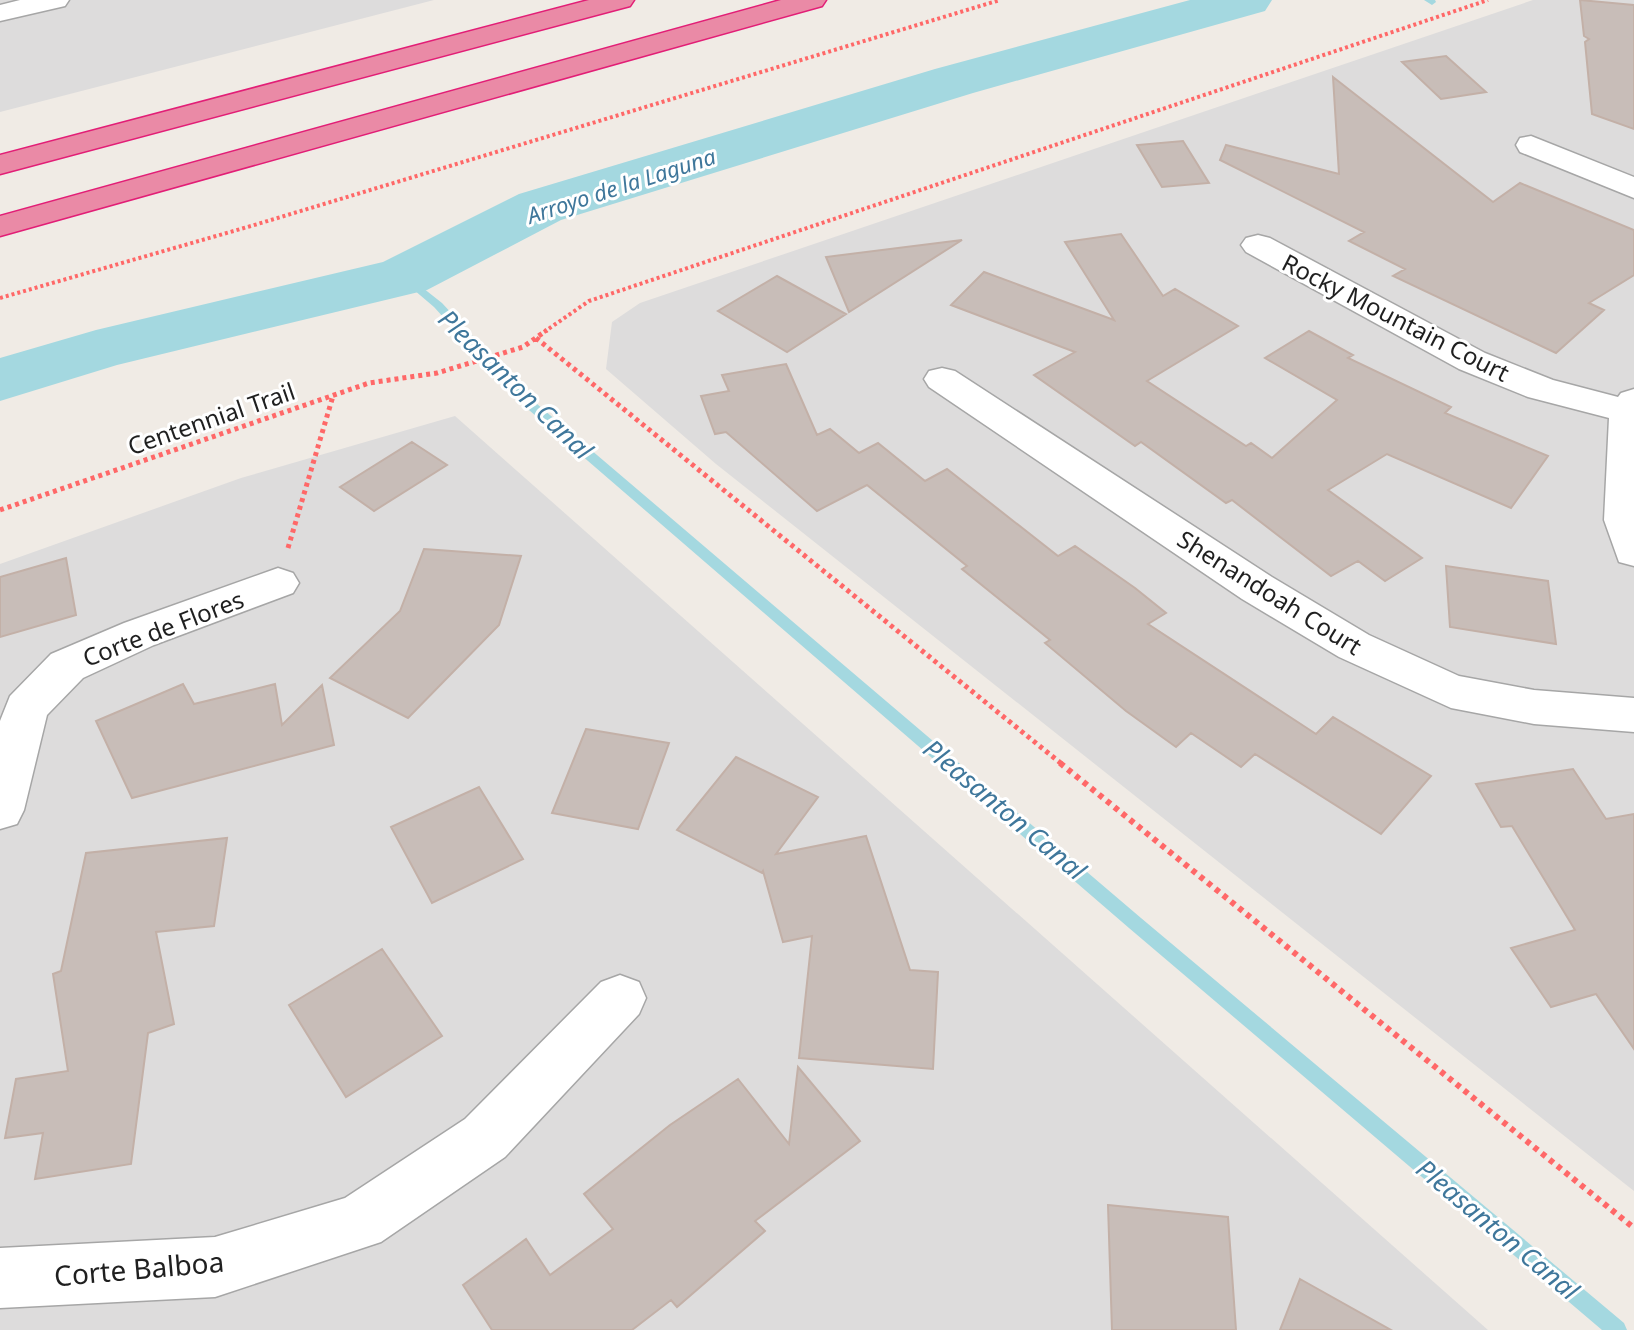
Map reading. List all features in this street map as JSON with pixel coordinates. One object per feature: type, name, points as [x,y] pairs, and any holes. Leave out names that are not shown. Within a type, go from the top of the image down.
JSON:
[{"type":"highway","points":[[0,165],[620,0]]},
{"type":"highway","points":[[0,226],[812,0]]},
{"type":"street","points":[[0,13],[55,0]]},
{"type":"street","points":[[1531,145],[1634,188]]},
{"type":"street","name":"Rocky Mountain Court","points":[[1258,245],[1472,361],[1541,389],[1631,406]]},
{"type":"street","name":"Shenandoah Court","points":[[942,379],[1257,588],[1354,646],[1451,691],[1534,707],[1634,715]]},
{"type":"street","points":[[1631,406],[1624,520],[1634,552]]},
{"type":"street","name":"Corte de Flores","points":[[0,810],[26,708],[67,666],[139,634],[278,583]]},
{"type":"street","name":"Corte Balboa","points":[[0,1278],[215,1267],[360,1222],[485,1138],[620,998]]},
{"type":"path","points":[[0,298],[292,215],[550,134],[1000,0]]},
{"type":"path","name":"Centennial Trail","points":[[0,510],[369,383],[437,373],[523,347],[589,301],[1488,0]]},
{"type":"path","points":[[536,338],[1634,1228]]},
{"type":"path","points":[[278,583],[333,395]]},
{"type":"shaded area","points":[[0,0],[434,0],[0,112]]},
{"type":"shaded area","points":[[1533,0],[1634,0],[1634,1191],[716,464],[606,369],[612,322],[640,303]]},
{"type":"shaded area","points":[[455,416],[1488,1330],[0,1330],[0,564],[241,478]]},
{"type":"building","points":[[1580,0],[1634,5],[1634,129],[1592,114],[1585,42],[1589,39],[1584,36]]},
{"type":"building","points":[[1446,56],[1486,92],[1441,99],[1402,62]]},
{"type":"building","points":[[1333,77],[1493,202],[1520,183],[1634,230],[1634,275],[1589,303],[1604,310],[1556,353],[1393,276],[1405,269],[1349,241],[1364,232],[1220,160],[1226,145],[1339,174]]},
{"type":"building","points":[[1183,141],[1209,183],[1162,187],[1137,145]]},
{"type":"building","points":[[1121,234],[1163,296],[1175,289],[1238,326],[1147,381],[1246,446],[1251,443],[1272,458],[1337,400],[1265,358],[1309,331],[1353,355],[1348,358],[1451,407],[1445,413],[1548,456],[1511,508],[1387,454],[1328,490],[1422,558],[1385,581],[1358,561],[1331,576],[1232,500],[1226,503],[1141,442],[1135,446],[1034,375],[1075,352],[951,305],[984,272],[1114,320],[1065,242]]},
{"type":"building","points":[[962,240],[849,312],[826,257]]},
{"type":"building","points":[[777,276],[846,314],[787,352],[718,311]]},
{"type":"building","points":[[786,364],[817,435],[830,429],[859,453],[878,443],[925,481],[947,469],[1058,556],[1075,546],[1135,588],[1166,613],[1148,624],[1316,734],[1333,717],[1431,776],[1381,834],[1255,754],[1241,767],[1191,733],[1176,747],[1126,711],[1045,643],[1050,640],[962,569],[967,566],[867,485],[817,511],[726,432],[715,434],[701,396],[729,391],[722,375]]},
{"type":"building","points":[[412,442],[447,465],[374,511],[340,487]]},
{"type":"building","points":[[424,549],[521,556],[499,625],[408,718],[330,678],[400,611]]},
{"type":"building","points":[[66,558],[76,615],[0,637],[0,577]]},
{"type":"building","points":[[1446,566],[1548,581],[1556,644],[1450,627]]},
{"type":"building","points":[[183,684],[194,704],[275,684],[282,725],[322,685],[334,745],[132,798],[96,721]]},
{"type":"building","points":[[586,729],[669,743],[638,829],[552,813]]},
{"type":"building","points":[[736,757],[818,797],[776,854],[866,836],[910,970],[938,972],[933,1069],[799,1058],[812,936],[783,942],[763,871],[677,830]]},
{"type":"building","points":[[1573,769],[1606,819],[1634,814],[1634,1049],[1596,994],[1551,1007],[1511,948],[1575,930],[1512,826],[1501,827],[1476,784]]},
{"type":"building","points":[[479,787],[523,859],[432,903],[391,827]]},
{"type":"building","points":[[227,838],[214,926],[156,932],[174,1024],[148,1033],[131,1164],[35,1179],[43,1133],[5,1138],[16,1079],[68,1071],[53,974],[61,971],[86,853]]},
{"type":"building","points":[[382,949],[442,1036],[346,1097],[289,1005]]},
{"type":"building","points":[[798,1067],[860,1141],[755,1221],[765,1231],[677,1307],[671,1300],[632,1330],[492,1330],[463,1285],[526,1239],[550,1275],[613,1229],[584,1194],[670,1125],[738,1079],[789,1144]]},
{"type":"building","points":[[1108,1205],[1228,1217],[1236,1330],[1112,1330]]},
{"type":"building","points":[[1300,1279],[1391,1330],[1280,1330]]},
{"type":"waterway","name":"Arroyo de la Laguna","points":[[0,380],[96,350],[404,276],[540,207],[954,81],[1247,0]]},
{"type":"waterway","points":[[1428,0],[1432,2]]},
{"type":"waterway","name":"Pleasanton Canal","points":[[404,276],[438,305],[526,401],[1135,923],[1617,1330]]}]
